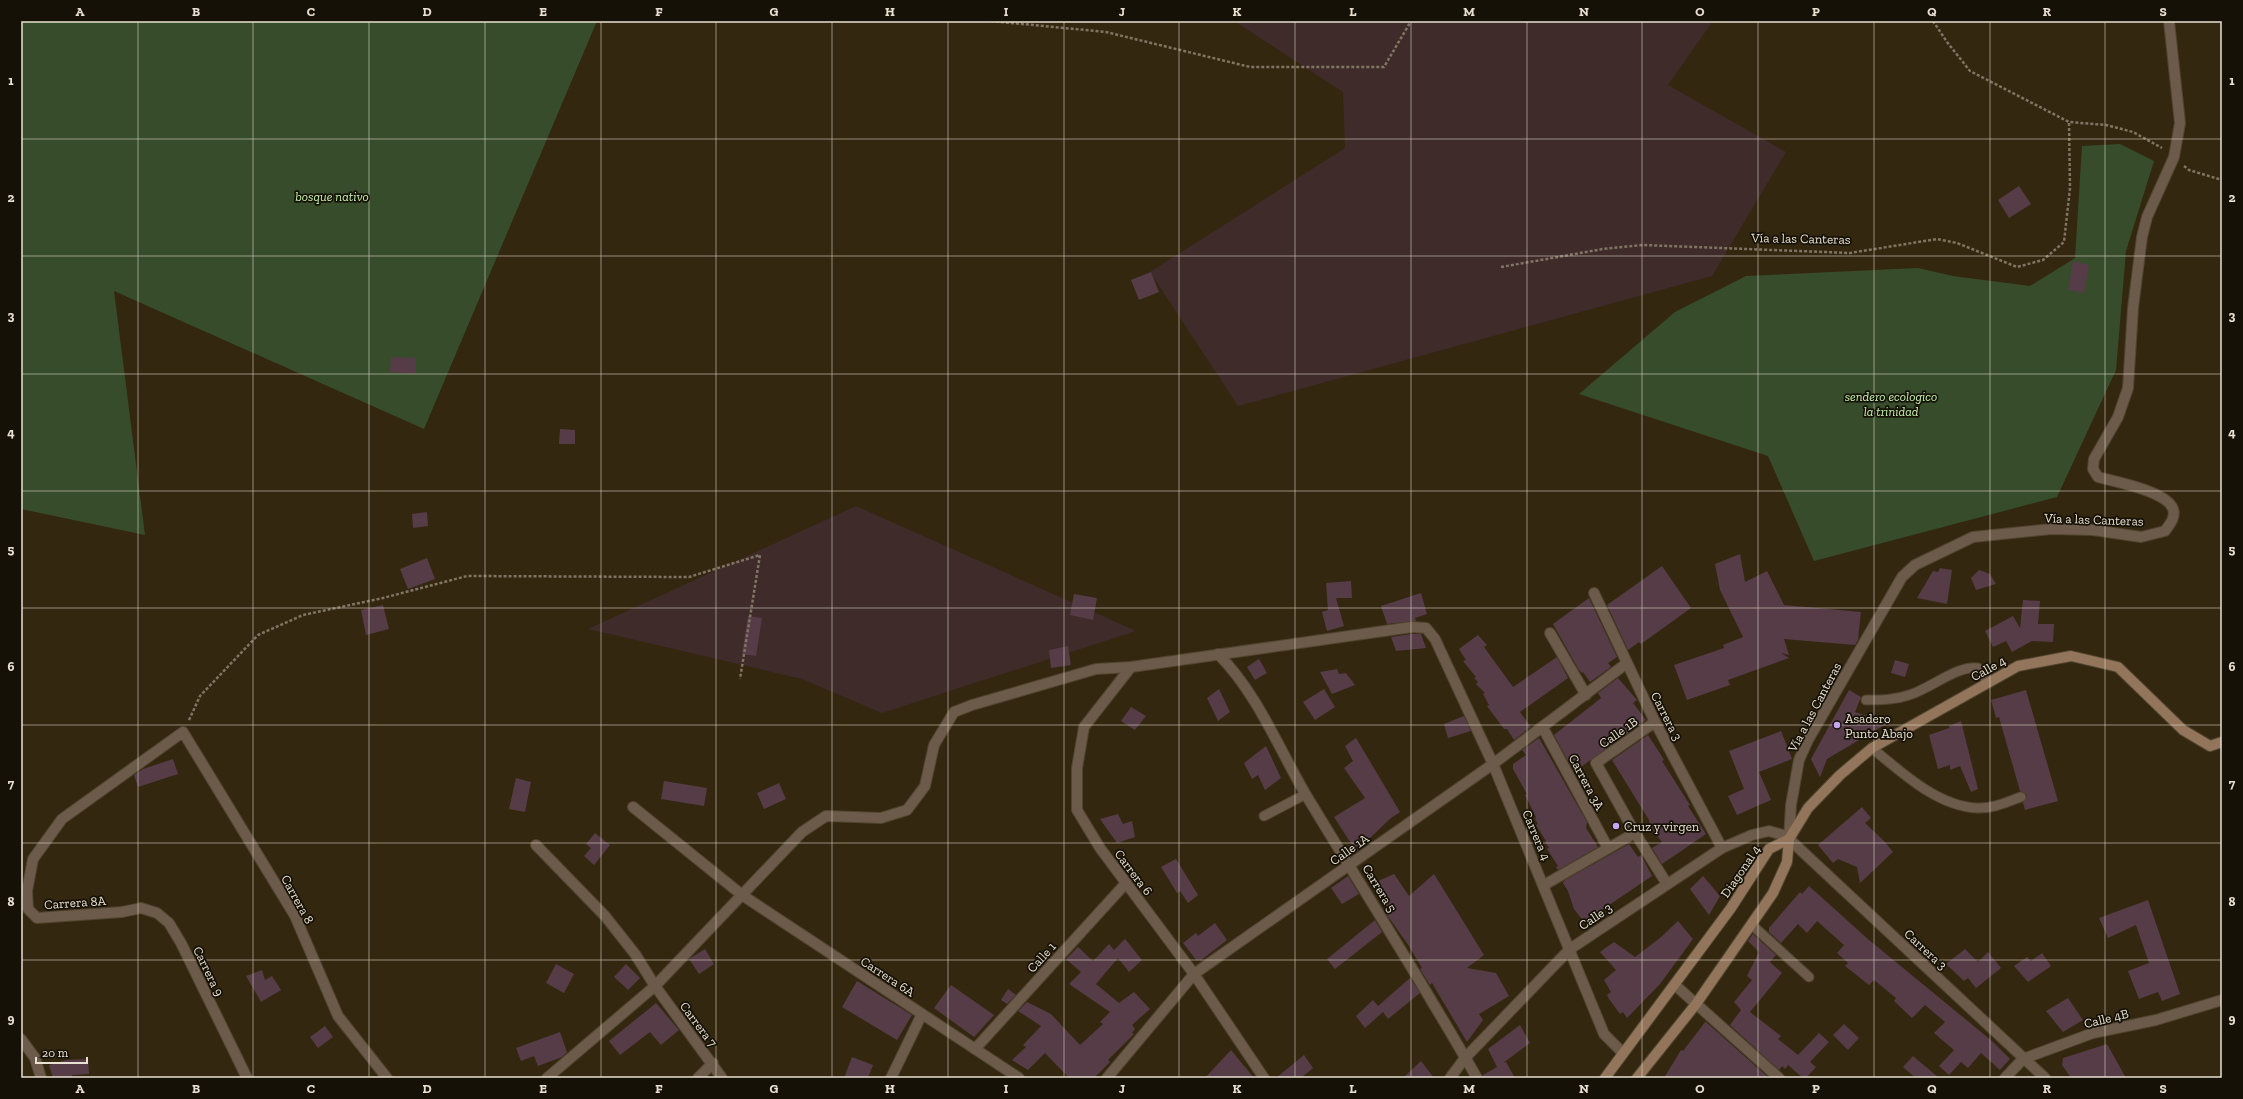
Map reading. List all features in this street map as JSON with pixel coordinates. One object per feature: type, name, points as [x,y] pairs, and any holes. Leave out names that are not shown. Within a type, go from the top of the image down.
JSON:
[{"type":"street","name":"Vía a las Canteras","points":[[1789,839],[1795,776],[1808,740],[1902,577],[1915,565],[1973,537],[2051,529],[2093,530],[2141,536],[2165,531],[2173,519],[2174,509],[2168,500],[2151,492],[2098,477],[2093,469],[2094,459],[2118,417],[2128,388],[2133,308],[2142,237],[2147,217],[2174,157],[2180,123],[2168,21]]},
{"type":"street","name":"Carrera 3","points":[[1594,593],[1655,722],[1722,848]]},
{"type":"street","name":"Carrera 4","points":[[1218,654],[1412,627],[1426,628],[1435,639],[1493,764],[1604,1034],[1622,1052]]},
{"type":"street","points":[[1550,634],[1586,695]]},
{"type":"street","points":[[547,1078],[655,986],[802,832],[826,816],[881,818],[907,810],[925,786],[934,745],[954,712],[972,705],[1096,669],[1131,667],[1218,654]]},
{"type":"street","name":"Carrera 5","points":[[1218,654],[1236,672],[1306,794],[1350,864],[1477,1078]]},
{"type":"street","name":"Calle 4","points":[[1789,839],[1808,808],[1840,775],[1872,748],[2018,666],[2071,656],[2118,668],[2183,730],[2210,746],[2222,742]]},
{"type":"street","name":"Calle 1A","points":[[1107,1078],[1194,974],[1493,764],[1543,728],[1627,663]]},
{"type":"street","name":"Carrera 6","points":[[1131,667],[1084,727],[1077,768],[1077,810],[1100,848],[1194,974],[1264,1078]]},
{"type":"street","name":"Calle 1B","points":[[1596,763],[1655,722]]},
{"type":"street","name":"Carrera 3A","points":[[1543,728],[1608,848]]},
{"type":"street","name":"Carrera 8A","points":[[122,912],[37,918],[28,909],[27,891],[33,858],[62,819],[184,732]]},
{"type":"street","name":"Carrera 8","points":[[184,732],[295,916],[338,1016],[387,1078]]},
{"type":"street","name":"Carrera 3A","points":[[1596,763],[1635,833],[1667,884]]},
{"type":"street","name":"Carrera 6A","points":[[633,807],[742,895],[1018,1078]]},
{"type":"street","name":"Calle 3","points":[[1450,1078],[1465,1058],[1570,949],[1722,848],[1752,835],[1769,831],[1783,835],[1789,839]]},
{"type":"street","points":[[1544,885],[1635,833]]},
{"type":"street","points":[[1637,1078],[1696,1004],[1773,893],[1787,862],[1789,839]]},
{"type":"street","name":"Diagonal 4","points":[[1605,1078],[1622,1052],[1675,985],[1731,908],[1769,849],[1789,839]]},
{"type":"street","name":"Carrera 3","points":[[1789,839],[2045,1078]]},
{"type":"street","name":"Carrera 7","points":[[536,845],[605,916],[635,954],[655,986],[713,1063],[722,1078]]},
{"type":"street","name":"Calle 1","points":[[975,1049],[1126,883]]},
{"type":"street","name":"Carrera 9","points":[[122,912],[141,908],[157,913],[169,923],[181,943],[247,1078]]},
{"type":"street","points":[[1675,985],[1779,1078]]},
{"type":"street","name":"Calle 4B","points":[[2005,1078],[2023,1058],[2093,1033],[2156,1020],[2222,1000]]},
{"type":"street","points":[[891,1078],[922,1014]]},
{"type":"street","points":[[21,1039],[35,1058],[41,1078]]},
{"type":"street","points":[[698,1078],[713,1063]]},
{"type":"lane","points":[[1866,700],[1890,700],[1910,695],[1962,670],[1972,667],[1978,668],[1988,683]]},
{"type":"lane","points":[[1872,748],[1930,791],[1959,805],[1978,808],[1998,805],[2021,797]]},
{"type":"lane","points":[[1264,816],[1306,794]]},
{"type":"lane","points":[[1752,925],[1810,977]]},
{"type":"path","points":[[991,21],[1106,32],[1250,67],[1384,67],[1411,21]]},
{"type":"path","points":[[1934,21],[1947,42],[1970,71],[2069,122],[2106,125],[2133,132],[2156,143],[2189,170],[2222,180]]},
{"type":"path","name":"Vía a las Canteras","points":[[1501,267],[1603,249],[1643,245],[1850,253],[1938,239],[1957,243],[2017,266],[2042,260],[2064,242],[2070,188],[2069,122]]},
{"type":"path","points":[[184,732],[200,696],[258,635],[303,615],[383,598],[467,576],[689,577],[760,555],[740,680]]},
{"type":"shaded area","points":[[1234,21],[1713,21],[1668,85],[1786,152],[1712,276],[1238,406],[1150,272],[1345,148],[1343,92]]},
{"type":"shaded area","points":[[856,506],[1136,631],[882,713],[802,679],[588,629]]},
{"type":"green space","name":"bosque nativo","points":[[21,21],[597,21],[424,429],[114,291],[145,535],[21,509]]},
{"type":"green space","name":"sendero ecologico la trinidad","points":[[2120,144],[2154,161],[2126,251],[2116,370],[2057,497],[1814,561],[1768,456],[1579,394],[1675,312],[1746,276],[1918,268],[1953,276],[2030,286],[2075,258],[2082,146]]},
{"type":"building","points":[[2019,186],[2031,204],[2009,218],[1998,200]]},
{"type":"building","points":[[2073,261],[2089,265],[2084,293],[2068,290]]},
{"type":"building","points":[[1151,272],[1159,292],[1139,300],[1131,280]]},
{"type":"building","points":[[391,357],[416,358],[416,374],[390,372]]},
{"type":"building","points":[[560,429],[575,430],[575,444],[559,444]]},
{"type":"building","points":[[427,512],[428,526],[413,528],[412,514]]},
{"type":"building","points":[[1740,554],[1745,582],[1767,571],[1784,605],[1861,612],[1858,640],[1855,645],[1784,639],[1789,655],[1781,653],[1789,658],[1728,680],[1730,685],[1687,700],[1674,665],[1724,648],[1723,645],[1743,637],[1720,590],[1715,564]]},
{"type":"building","points":[[427,558],[435,579],[408,589],[400,569]]},
{"type":"building","points":[[1662,566],[1691,608],[1641,644],[1639,642],[1628,650],[1607,605]]},
{"type":"building","points":[[1940,568],[1952,570],[1947,604],[1917,598],[1933,571],[1938,572]]},
{"type":"building","points":[[1979,570],[1990,574],[1996,584],[1976,590],[1971,578]]},
{"type":"building","points":[[1351,581],[1352,598],[1336,598],[1344,626],[1327,631],[1322,612],[1328,610],[1326,583]]},
{"type":"building","points":[[1421,593],[1427,614],[1415,618],[1416,621],[1387,624],[1381,606]]},
{"type":"building","points":[[1074,594],[1097,598],[1093,620],[1070,615]]},
{"type":"building","points":[[1589,598],[1617,657],[1608,663],[1611,667],[1590,682],[1583,672],[1582,673],[1579,670],[1553,624]]},
{"type":"building","points":[[2023,600],[2040,601],[2038,624],[2054,624],[2053,642],[2032,641],[2012,652],[2006,641],[1993,647],[1985,631],[2013,616],[2020,628]]},
{"type":"building","points":[[383,605],[389,629],[366,635],[361,610]]},
{"type":"building","points":[[748,616],[762,618],[756,656],[742,654]]},
{"type":"building","points":[[1421,634],[1426,648],[1396,651],[1391,637]]},
{"type":"building","points":[[1478,635],[1487,645],[1484,647],[1513,687],[1557,657],[1568,678],[1520,712],[1531,727],[1514,740],[1507,729],[1504,729],[1487,706],[1489,705],[1483,694],[1485,693],[1476,684],[1478,682],[1474,678],[1476,677],[1463,661],[1466,660],[1459,649]]},
{"type":"building","points":[[1068,646],[1071,665],[1051,668],[1049,650]]},
{"type":"building","points":[[1259,659],[1267,673],[1255,680],[1247,667]]},
{"type":"building","points":[[1895,660],[1909,664],[1905,677],[1891,673]]},
{"type":"building","points":[[1337,669],[1339,674],[1346,673],[1355,685],[1332,694],[1320,672]]},
{"type":"building","points":[[1618,678],[1637,700],[1633,703],[1646,720],[1574,772],[1554,735],[1601,698],[1598,693]]},
{"type":"building","points":[[1219,689],[1230,712],[1218,721],[1207,698]]},
{"type":"building","points":[[1324,689],[1335,707],[1315,720],[1303,702]]},
{"type":"building","points":[[1849,690],[1861,697],[1855,712],[1888,723],[1827,759],[1820,777],[1811,759]]},
{"type":"building","points":[[2026,690],[2058,801],[2025,810],[2023,803],[2027,795],[2020,791],[1999,717],[1996,718],[1991,700]]},
{"type":"building","points":[[1131,707],[1146,716],[1135,730],[1121,721]]},
{"type":"building","points":[[1464,716],[1471,731],[1448,738],[1444,724]]},
{"type":"building","points":[[1961,721],[1978,789],[1971,792],[1960,766],[1950,770],[1950,765],[1938,769],[1929,735],[1949,728],[1949,726]]},
{"type":"building","points":[[1781,731],[1792,759],[1759,772],[1771,800],[1737,815],[1728,796],[1744,789],[1729,751]]},
{"type":"building","points":[[1648,735],[1664,760],[1662,761],[1690,805],[1688,806],[1706,834],[1662,864],[1652,848],[1662,842],[1650,826],[1649,820],[1612,760]]},
{"type":"building","points":[[1356,738],[1400,812],[1391,818],[1370,838],[1354,848],[1334,817],[1365,798],[1344,768],[1353,761],[1345,746]]},
{"type":"building","points":[[1539,738],[1587,822],[1586,828],[1598,847],[1558,870],[1556,867],[1558,866],[1547,849],[1549,848],[1545,842],[1546,841],[1536,825],[1538,824],[1535,819],[1536,817],[1525,795],[1527,794],[1513,769],[1513,764],[1526,755],[1522,750]]},
{"type":"building","points":[[1266,746],[1281,778],[1265,790],[1258,775],[1252,779],[1244,763]]},
{"type":"building","points":[[173,759],[178,774],[138,787],[134,775],[143,769]]},
{"type":"building","points":[[516,778],[531,782],[525,812],[509,809]]},
{"type":"building","points":[[664,781],[707,788],[704,806],[661,799]]},
{"type":"building","points":[[779,783],[786,799],[764,809],[757,793]]},
{"type":"building","points":[[1862,807],[1871,818],[1865,823],[1893,852],[1860,883],[1857,867],[1838,859],[1833,863],[1818,845]]},
{"type":"building","points":[[1118,814],[1123,824],[1132,821],[1135,837],[1117,843],[1100,819]]},
{"type":"building","points":[[595,833],[610,845],[594,865],[584,856],[591,848],[586,844]]},
{"type":"building","points":[[1629,844],[1638,857],[1641,855],[1652,876],[1584,922],[1574,909],[1568,891],[1563,883],[1565,880]]},
{"type":"building","points":[[1176,859],[1198,895],[1188,903],[1180,891],[1177,893],[1161,867]]},
{"type":"building","points":[[1394,874],[1409,896],[1434,874],[1484,955],[1467,968],[1496,973],[1509,996],[1479,1014],[1483,1020],[1467,1042],[1432,983],[1430,985],[1420,969],[1422,968],[1409,946],[1385,912],[1387,911],[1371,884]]},
{"type":"building","points":[[1348,876],[1359,894],[1342,904],[1331,888]]},
{"type":"building","points":[[1703,876],[1720,896],[1709,915],[1690,889]]},
{"type":"building","points":[[1809,886],[1869,940],[1992,1041],[2010,1059],[2000,1070],[1981,1053],[1968,1068],[1961,1062],[1949,1075],[1939,1066],[1954,1050],[1934,1033],[1945,1022],[1925,1005],[1912,1018],[1894,1001],[1896,998],[1874,980],[1869,985],[1845,966],[1848,963],[1837,953],[1844,945],[1817,921],[1807,933],[1798,924],[1781,943],[1769,932],[1769,928],[1800,892],[1802,894]]},
{"type":"building","points":[[2148,900],[2180,994],[2162,1001],[2158,992],[2139,999],[2128,971],[2149,963],[2136,925],[2108,938],[2099,918]]},
{"type":"building","points":[[1375,920],[1382,932],[1335,969],[1327,959]]},
{"type":"building","points":[[1678,921],[1693,939],[1660,984],[1627,1018],[1623,1012],[1620,1014],[1607,995],[1611,992],[1604,980],[1616,970],[1600,952],[1614,942],[1635,957],[1660,938]]},
{"type":"building","points":[[1215,923],[1227,940],[1200,961],[1199,959],[1197,961],[1183,943],[1196,933],[1198,936]]},
{"type":"building","points":[[1753,934],[1776,955],[1770,962],[1782,973],[1750,1012],[1781,1036],[1778,1039],[1798,1055],[1819,1033],[1829,1042],[1810,1062],[1816,1067],[1806,1078],[1803,1078],[1788,1065],[1785,1069],[1782,1066],[1779,1070],[1730,1025],[1741,1010],[1734,1002],[1752,980],[1747,976],[1759,952],[1748,941]]},
{"type":"building","points":[[1125,939],[1142,960],[1129,972],[1118,958],[1096,984],[1119,1003],[1134,992],[1150,1009],[1132,1025],[1135,1029],[1132,1033],[1134,1034],[1108,1060],[1110,1062],[1094,1078],[1069,1078],[1045,1053],[1028,1070],[1012,1060],[1026,1047],[1023,1045],[1041,1026],[1018,1011],[1027,1002],[1051,1014],[1080,1045],[1103,1024],[1100,1022],[1110,1012],[1069,984],[1081,972],[1066,959],[1078,947],[1093,961],[1109,944],[1114,950]]},
{"type":"building","points":[[705,949],[714,964],[699,974],[689,959]]},
{"type":"building","points":[[1965,949],[1978,962],[1988,952],[2001,968],[1976,988],[1968,978],[1964,981],[1946,964]]},
{"type":"building","points":[[2042,953],[2051,966],[2028,982],[2014,966],[2027,957],[2031,961]]},
{"type":"building","points":[[556,964],[574,974],[564,993],[546,983]]},
{"type":"building","points":[[626,964],[640,978],[628,990],[614,977]]},
{"type":"building","points":[[262,970],[265,980],[272,976],[281,990],[261,1002],[246,976]]},
{"type":"building","points":[[1410,978],[1420,993],[1388,1019],[1383,1012],[1365,1028],[1356,1016],[1373,1000],[1378,1006]]},
{"type":"building","points":[[857,981],[912,1015],[897,1040],[842,1007]]},
{"type":"building","points":[[951,985],[994,1015],[974,1037],[934,1008]]},
{"type":"building","points":[[1008,989],[1016,995],[1007,1004],[1001,1000]]},
{"type":"building","points":[[2068,998],[2083,1020],[2063,1032],[2046,1011]]},
{"type":"building","points":[[656,1003],[679,1030],[661,1045],[650,1032],[620,1055],[609,1041]]},
{"type":"building","points":[[1706,1021],[1769,1078],[1664,1078],[1681,1050],[1683,1051]]},
{"type":"building","points":[[1844,1024],[1859,1038],[1848,1050],[1833,1035]]},
{"type":"building","points":[[1520,1025],[1530,1043],[1503,1063],[1506,1062],[1515,1078],[1483,1078],[1483,1075],[1497,1067],[1488,1049]]},
{"type":"building","points":[[325,1026],[333,1037],[318,1048],[310,1037]]},
{"type":"building","points":[[560,1032],[567,1052],[562,1057],[538,1066],[534,1056],[521,1061],[516,1048]]},
{"type":"building","points":[[2107,1044],[2126,1078],[2071,1078],[2062,1065],[2063,1058]]},
{"type":"building","points":[[1231,1050],[1254,1078],[1205,1078]]},
{"type":"building","points":[[1304,1055],[1313,1068],[1301,1078],[1276,1078]]},
{"type":"building","points":[[1913,1056],[1939,1078],[1916,1078],[1911,1074],[1903,1067]]},
{"type":"building","points":[[852,1057],[873,1065],[868,1078],[844,1078]]},
{"type":"building","points":[[88,1059],[89,1074],[72,1075],[73,1078],[53,1078],[49,1065],[66,1060]]},
{"type":"building","points":[[1421,1061],[1434,1078],[1403,1078]]},
{"type":"place","name":"Asadero Punto Abajo","points":[[1837,725]]},
{"type":"place","name":"Cruz y virgen","points":[[1616,826]]}]
